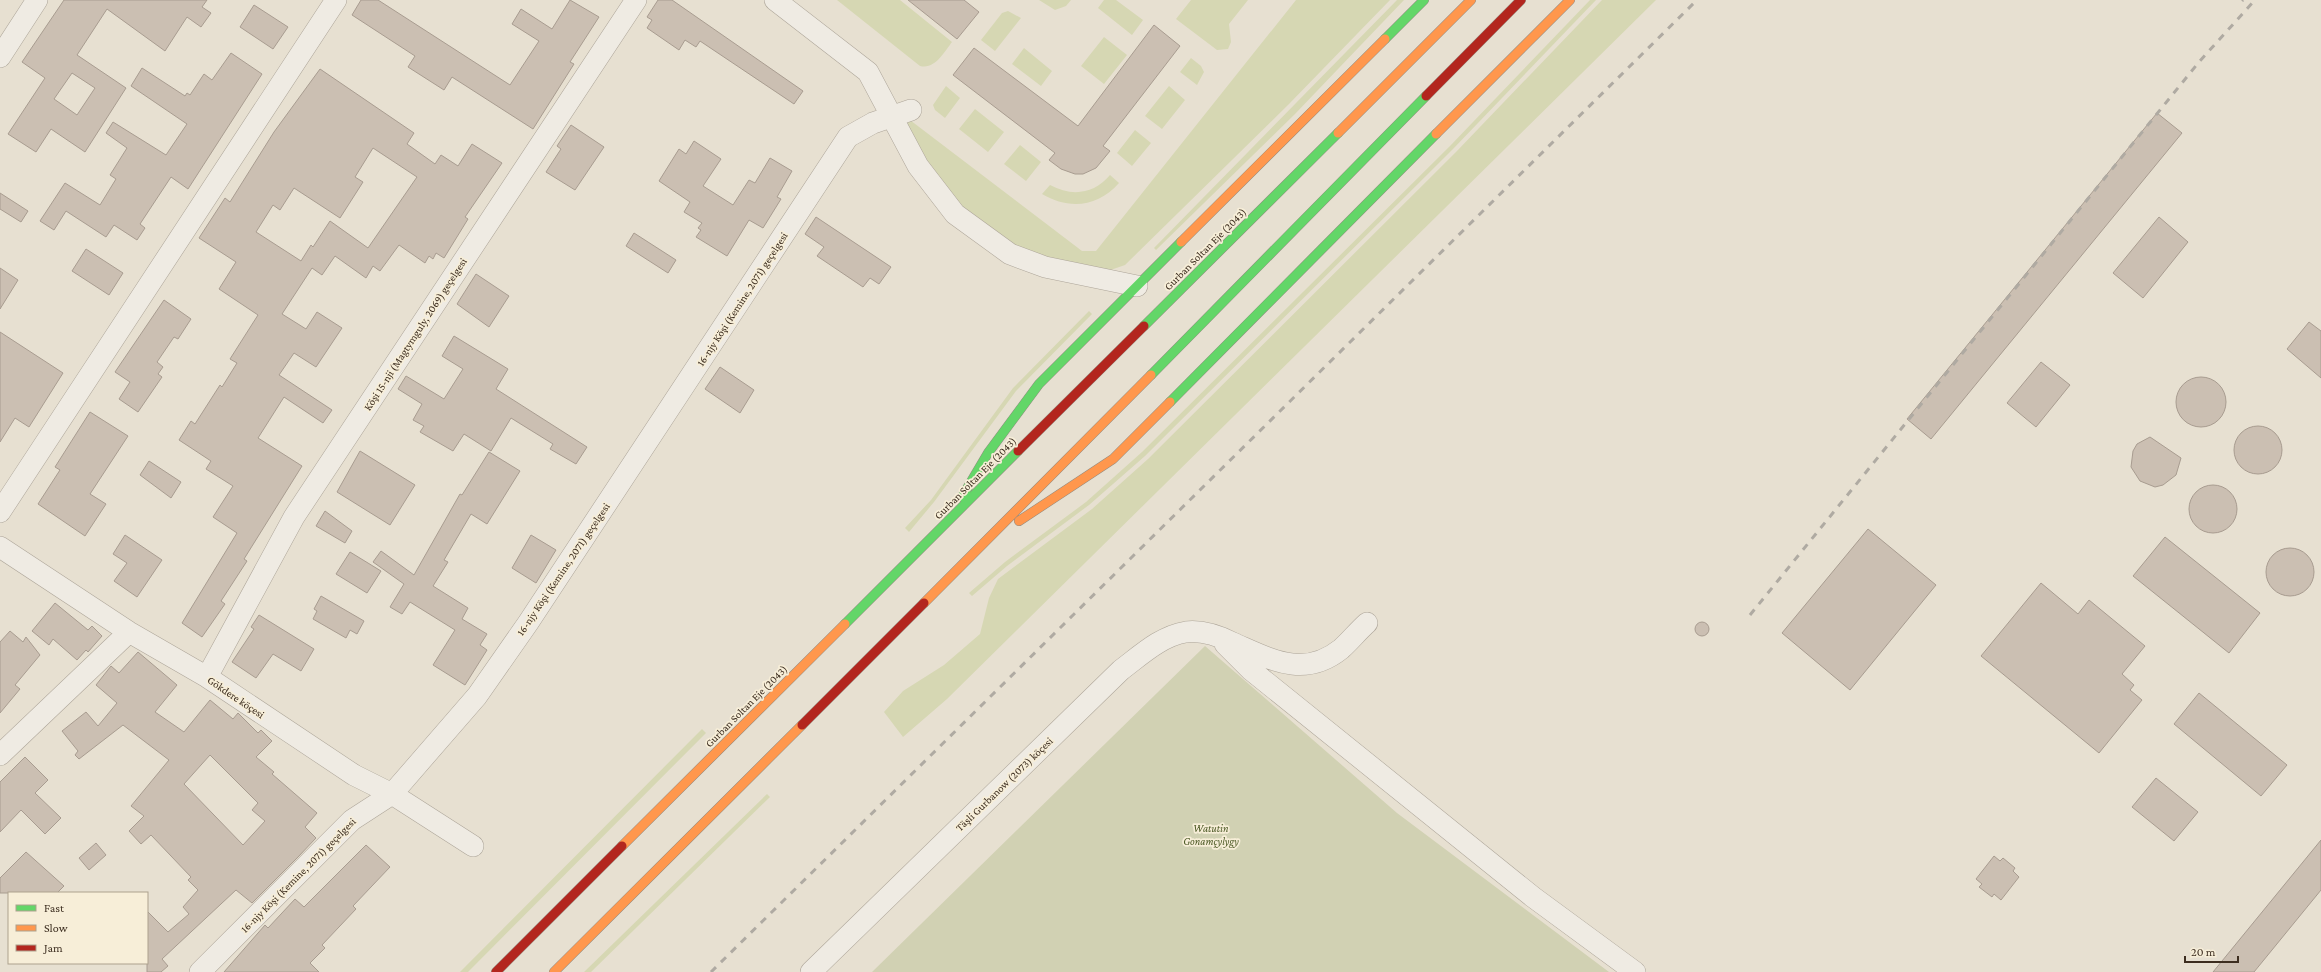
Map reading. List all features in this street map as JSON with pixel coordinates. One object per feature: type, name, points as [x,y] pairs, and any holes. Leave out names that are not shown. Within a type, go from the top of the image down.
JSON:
[{"type":"highway","points":[[946,524],[988,453],[1039,384],[1424,0]]},
{"type":"highway","name":"Gurban Soltan Eje (2043)","points":[[496,972],[1457,16],[1471,0]]},
{"type":"highway","points":[[554,972],[980,548],[1489,35],[1521,0]]},
{"type":"highway","points":[[980,548],[1113,459],[1570,0]]},
{"type":"street","points":[[0,57],[37,0]]},
{"type":"street","points":[[0,512],[336,0]]},
{"type":"street","name":"Köşi 15-nji (Magtymguly, 2069) geçelgesi","points":[[206,677],[294,517],[636,0]]},
{"type":"street","points":[[775,0],[868,72],[882,120],[955,214],[1010,254],[1045,267],[1137,286]]},
{"type":"street","name":"16-njy Köşi (Kemine, 2071) geçelgesi","points":[[200,972],[352,820],[392,794],[477,696],[528,623],[848,137],[882,120],[911,110]]},
{"type":"street","name":"Gökdere köçesi","points":[[0,546],[129,632],[206,677],[354,775],[392,794],[473,846]]},
{"type":"street","name":"Täşli Gurbanow (2073) köçesi","points":[[811,972],[1121,670],[1155,644],[1173,635],[1188,632],[1216,635],[1277,662],[1300,666],[1322,660],[1341,649],[1367,623]]},
{"type":"street","points":[[0,755],[129,632]]},
{"type":"street","points":[[1216,635],[1251,670],[1534,896],[1635,972]]},
{"type":"green space","points":[[837,0],[900,0],[952,42],[935,63],[920,66]]},
{"type":"green space","points":[[1039,0],[1071,0],[1066,6],[1055,10]]},
{"type":"green space","points":[[1104,0],[1116,0],[1143,20],[1132,35],[1098,8]]},
{"type":"green space","points":[[1191,0],[1248,0],[1229,24],[1231,42],[1228,49],[1217,50],[1176,19]]},
{"type":"green space","points":[[1296,0],[1390,0],[1289,104],[1125,265],[1099,274],[1033,264],[947,197],[904,130],[906,117],[1082,251],[1096,251]]},
{"type":"green space","points":[[1397,0],[1404,0],[1295,114],[1156,250],[1154,248]]},
{"type":"green space","points":[[1590,0],[1596,0],[1453,149],[1145,456],[1089,505],[1007,566],[972,596],[969,593],[1005,562],[1086,502],[1142,452],[1450,146]]},
{"type":"green space","points":[[1602,0],[1656,0],[947,699],[903,737],[884,712],[903,691],[944,665],[980,634],[989,598],[998,579],[1092,509],[1148,459],[1456,152]]},
{"type":"green space","points":[[1008,11],[1021,18],[995,51],[981,40],[1002,13]]},
{"type":"green space","points":[[1104,37],[1127,55],[1104,84],[1081,66]]},
{"type":"green space","points":[[1024,48],[1052,71],[1041,86],[1012,64]]},
{"type":"green space","points":[[1191,58],[1201,66],[1204,72],[1197,85],[1180,72]]},
{"type":"green space","points":[[946,86],[960,98],[945,118],[935,110],[933,105]]},
{"type":"green space","points":[[1169,86],[1185,100],[1162,129],[1145,116]]},
{"type":"green space","points":[[975,109],[1004,132],[988,152],[959,129]]},
{"type":"green space","points":[[1135,130],[1151,143],[1132,166],[1117,153]]},
{"type":"green space","points":[[1020,145],[1041,162],[1026,181],[1004,164]]},
{"type":"green space","points":[[1110,175],[1119,183],[1102,197],[1083,204],[1062,202],[1042,194],[1050,185],[1058,189],[1074,192],[1090,190]]},
{"type":"green space","points":[[1089,311],[1092,314],[1016,391],[934,502],[909,532],[905,528],[931,500],[1013,388]]},
{"type":"green space","name":"Watutin Gonamçylygy","points":[[1205,646],[1397,813],[1609,972],[872,972]]},
{"type":"green space","points":[[702,729],[706,733],[468,972],[460,972]]},
{"type":"green space","points":[[767,794],[770,797],[591,972],[584,972]]},
{"type":"building","points":[[64,0],[207,0],[202,7],[211,13],[201,27],[187,17],[165,51],[107,9],[77,55],[126,88],[85,152],[51,129],[36,152],[8,134],[45,78],[22,62]],"holes":[[[72,73],[95,88],[77,115],[54,99]]]},
{"type":"building","points":[[361,0],[378,0],[510,85],[539,41],[512,24],[521,9],[552,29],[570,0],[599,17],[570,62],[574,64],[533,129],[452,77],[444,90],[408,67],[415,56],[352,15]]},
{"type":"building","points":[[658,0],[672,0],[803,91],[794,104],[700,41],[696,47],[685,40],[679,50],[647,28],[652,20],[647,17]]},
{"type":"building","points":[[908,0],[964,0],[979,12],[957,39]]},
{"type":"building","points":[[254,5],[288,27],[273,49],[240,27]]},
{"type":"building","points":[[1154,25],[1180,46],[1103,146],[1110,151],[1096,168],[1083,174],[1075,174],[1061,169],[1049,160],[1055,153],[953,75],[974,48],[1078,126]]},
{"type":"building","points":[[231,53],[262,74],[188,189],[171,177],[140,224],[145,228],[137,240],[114,225],[106,237],[66,211],[54,230],[40,221],[65,183],[100,205],[116,179],[110,175],[127,148],[106,133],[113,122],[166,155],[187,124],[131,86],[142,68],[185,96],[187,93],[190,95],[204,74],[212,80]]},
{"type":"building","points":[[320,69],[414,133],[407,144],[435,164],[441,155],[458,166],[472,144],[502,163],[465,217],[468,219],[444,258],[436,253],[433,259],[429,256],[425,263],[399,245],[380,271],[373,266],[366,278],[335,256],[322,275],[312,268],[282,314],[306,329],[317,312],[342,328],[316,367],[294,353],[279,375],[332,410],[323,423],[284,397],[258,438],[302,466],[244,559],[247,561],[221,601],[225,604],[202,637],[182,623],[237,533],[213,517],[233,486],[206,469],[211,461],[179,440],[191,421],[195,424],[220,385],[222,387],[237,363],[230,359],[258,315],[219,289],[236,262],[199,238],[225,198],[230,202],[274,132]],"holes":[[[373,148],[417,177],[368,248],[330,221],[313,247],[311,245],[301,261],[256,232],[273,205],[280,210],[294,188],[340,218],[363,182],[355,177]]]},
{"type":"building","points":[[2157,113],[2182,133],[1931,439],[1907,419]]},
{"type":"building","points":[[571,125],[604,147],[575,190],[546,172],[561,149],[557,146]]},
{"type":"building","points":[[694,141],[721,159],[703,186],[733,205],[749,180],[755,183],[770,158],[792,171],[777,197],[781,199],[763,228],[749,220],[727,256],[696,237],[701,230],[698,228],[702,223],[684,212],[690,202],[659,181],[679,149],[686,154]]},
{"type":"building","points":[[0,193],[28,211],[21,222],[0,209]]},
{"type":"building","points":[[816,217],[891,267],[879,284],[870,278],[863,287],[817,256],[824,247],[805,234]]},
{"type":"building","points":[[2159,217],[2188,242],[2143,298],[2113,273]]},
{"type":"building","points":[[634,233],[676,260],[668,273],[626,246]]},
{"type":"building","points":[[86,249],[123,273],[109,295],[72,271]]},
{"type":"building","points":[[0,268],[18,280],[0,309]]},
{"type":"building","points":[[476,274],[509,296],[489,327],[457,304]]},
{"type":"building","points":[[164,300],[191,319],[178,339],[174,337],[157,362],[163,367],[158,374],[162,377],[138,412],[119,399],[130,382],[115,372]]},
{"type":"building","points":[[2309,322],[2321,331],[2321,378],[2287,349]]},
{"type":"building","points":[[0,332],[63,373],[29,427],[15,418],[0,442]]},
{"type":"building","points":[[454,336],[508,369],[496,389],[587,447],[576,464],[550,449],[553,444],[511,418],[491,451],[464,434],[453,451],[420,432],[424,426],[413,420],[422,404],[398,389],[406,376],[444,399],[463,369],[442,356]]},
{"type":"building","points":[[2041,362],[2070,385],[2036,427],[2007,403]]},
{"type":"building","points":[[720,367],[754,390],[740,413],[705,389]]},
{"type":"building","points":[[2201,377],[2210,379],[2221,388],[2226,402],[2224,411],[2215,422],[2201,427],[2192,425],[2181,416],[2176,402],[2178,393],[2187,382]]},
{"type":"building","points":[[90,412],[128,436],[90,494],[106,504],[85,536],[38,504],[60,470],[55,467]]},
{"type":"building","points":[[2253,426],[2263,426],[2275,433],[2282,445],[2282,455],[2275,467],[2263,474],[2253,474],[2245,470],[2238,463],[2234,455],[2234,445],[2238,437],[2245,430]]},
{"type":"building","points":[[2150,437],[2181,458],[2176,475],[2163,485],[2155,487],[2140,481],[2131,467],[2133,451],[2137,444]]},
{"type":"building","points":[[360,451],[415,485],[390,525],[337,492]]},
{"type":"building","points":[[489,452],[520,471],[487,524],[471,514],[444,560],[448,562],[433,586],[468,608],[462,619],[487,634],[480,645],[487,650],[465,685],[433,665],[455,630],[410,602],[402,614],[390,607],[404,584],[373,562],[381,551],[414,575],[460,494],[462,495]]},
{"type":"building","points":[[149,461],[181,482],[171,498],[140,475]]},
{"type":"building","points":[[2208,485],[2218,485],[2227,489],[2233,495],[2236,500],[2236,518],[2227,529],[2218,533],[2208,533],[2199,529],[2193,523],[2189,514],[2189,504],[2193,495],[2199,489]]},
{"type":"building","points":[[325,511],[352,531],[345,543],[316,526]]},
{"type":"building","points":[[1868,529],[1936,585],[1850,690],[1782,633]]},
{"type":"building","points":[[125,535],[162,560],[137,597],[114,581],[127,563],[113,554]]},
{"type":"building","points":[[531,535],[556,550],[536,583],[512,568]]},
{"type":"building","points":[[2165,537],[2260,613],[2229,653],[2133,576]]},
{"type":"building","points":[[2285,548],[2295,548],[2304,552],[2310,558],[2313,563],[2313,581],[2304,592],[2295,596],[2285,596],[2276,592],[2270,586],[2266,577],[2266,567],[2270,558],[2276,552]]},
{"type":"building","points":[[350,552],[381,571],[367,593],[336,574]]},
{"type":"building","points":[[2041,583],[2078,614],[2089,600],[2145,646],[2122,674],[2134,685],[2130,690],[2142,700],[2099,753],[1981,656]]},
{"type":"building","points":[[321,596],[364,621],[357,634],[350,630],[346,638],[313,619],[317,611],[314,609]]},
{"type":"building","points":[[55,603],[88,630],[92,626],[102,636],[88,652],[86,650],[77,660],[53,639],[49,645],[32,631]]},
{"type":"building","points":[[259,615],[314,649],[301,671],[273,654],[256,678],[232,662],[254,629],[251,627]]},
{"type":"building","points":[[1699,622],[1705,622],[1709,626],[1709,632],[1705,636],[1699,636],[1695,632],[1695,626]]},
{"type":"building","points":[[10,631],[23,642],[26,637],[40,655],[15,685],[20,689],[0,713],[0,642]]},
{"type":"building","points":[[138,652],[177,685],[155,712],[184,732],[210,700],[233,719],[238,713],[258,733],[261,730],[272,741],[256,757],[274,772],[272,774],[317,813],[305,827],[316,838],[298,857],[252,903],[236,890],[162,959],[168,966],[161,972],[147,972],[148,912],[168,932],[189,914],[183,907],[198,890],[188,880],[191,877],[151,835],[141,844],[129,831],[144,816],[131,806],[169,760],[123,725],[79,759],[75,755],[78,751],[62,731],[86,712],[98,726],[117,703],[96,685],[111,666],[119,673]],"holes":[[[210,755],[258,803],[252,810],[265,821],[243,845],[184,784]]]},
{"type":"building","points":[[2199,693],[2287,765],[2261,796],[2174,724]]},
{"type":"building","points":[[25,757],[48,780],[35,793],[61,818],[45,834],[21,810],[0,832],[0,782]]},
{"type":"building","points":[[2156,778],[2198,812],[2174,841],[2132,807]]},
{"type":"building","points":[[2321,840],[2321,890],[2254,972],[2213,972]]},
{"type":"building","points":[[96,843],[106,855],[89,870],[79,858]]},
{"type":"building","points":[[366,845],[390,867],[353,906],[356,909],[322,945],[325,948],[310,963],[319,972],[224,972],[265,925],[268,928],[295,899],[304,907]]},
{"type":"building","points":[[26,852],[64,886],[58,892],[0,893],[0,878]]},
{"type":"building","points":[[1994,856],[2000,861],[2003,858],[2015,868],[2013,871],[2019,877],[2001,900],[1994,894],[1992,897],[1979,887],[1982,884],[1976,879]]},
{"type":"railway","points":[[711,972],[1697,0]]},
{"type":"railway","points":[[1750,615],[2199,62],[2255,0]]},
{"type":"traffic: fast","points":[[1385,39],[1424,0]]},
{"type":"traffic: fast","points":[[1151,375],[1426,96]]},
{"type":"traffic: fast","points":[[1144,326],[1338,133]]},
{"type":"traffic: fast","points":[[1170,402],[1436,134]]},
{"type":"traffic: fast","points":[[962,497],[988,453],[1039,384],[1181,242]]},
{"type":"traffic: fast","points":[[845,624],[1018,451]]},
{"type":"traffic: slow","points":[[1338,133],[1471,0]]},
{"type":"traffic: slow","points":[[1436,134],[1570,0]]},
{"type":"traffic: slow","points":[[1181,242],[1385,39]]},
{"type":"traffic: slow","points":[[924,603],[1151,375]]},
{"type":"traffic: slow","points":[[1019,521],[1113,459],[1170,402]]},
{"type":"traffic: slow","points":[[622,846],[845,624]]},
{"type":"traffic: slow","points":[[554,972],[802,725]]},
{"type":"traffic: jam","points":[[1426,96],[1521,0]]},
{"type":"traffic: jam","points":[[1018,451],[1144,326]]},
{"type":"traffic: jam","points":[[802,725],[924,603]]},
{"type":"traffic: jam","points":[[496,972],[622,846]]}]
